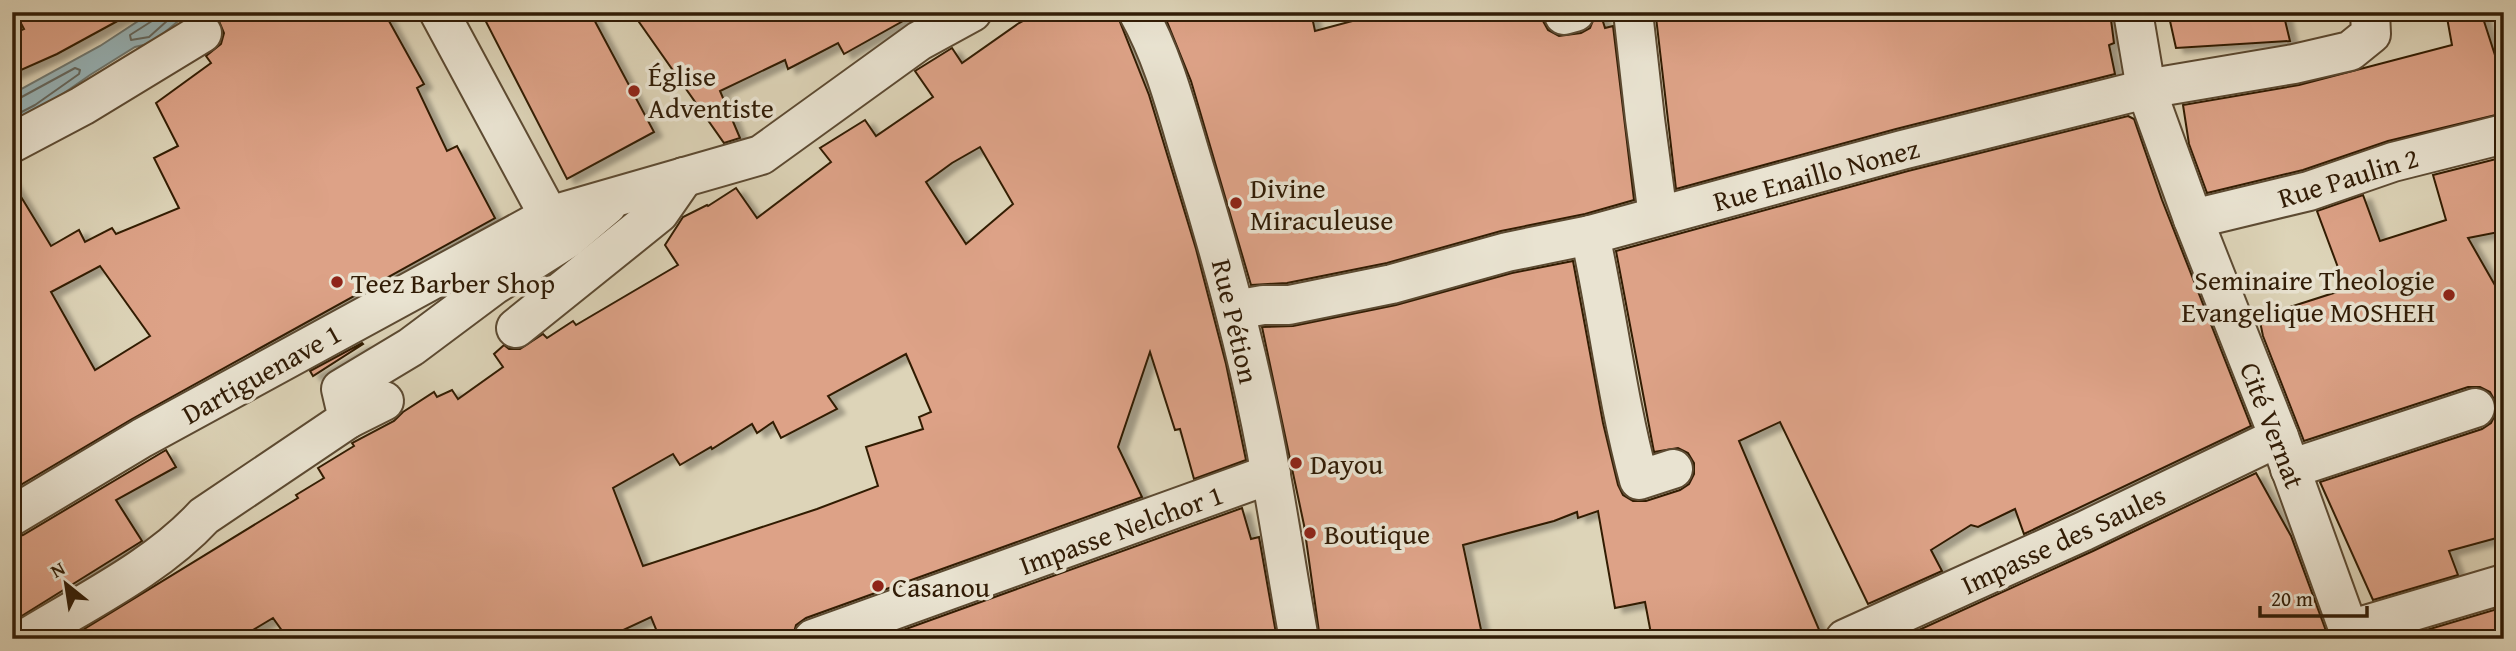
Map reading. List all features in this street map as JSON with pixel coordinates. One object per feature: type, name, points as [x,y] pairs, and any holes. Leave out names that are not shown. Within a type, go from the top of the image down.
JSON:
[{"type":"street","points":[[439,12],[549,216]]},
{"type":"street","name":"Dartiguenave 1","points":[[12,516],[142,438],[549,216],[761,155],[919,41],[972,12]]},
{"type":"street","name":"Rue Pétion","points":[[1138,12],[1151,35],[1176,109],[1235,310],[1271,474],[1299,639]]},
{"type":"street","points":[[1633,12],[1658,216]]},
{"type":"street","name":"Cité Vernat","points":[[2133,12],[2146,89],[2193,219],[2285,453],[2351,635]]},
{"type":"street","name":"Rue Enaillo Nonez","points":[[1235,310],[1263,305],[1289,305],[1366,289],[1507,252],[1590,235],[1889,154],[2146,89],[2294,64],[2350,51],[2371,34],[2370,12]]},
{"type":"street","points":[[12,144],[82,106],[202,33]]},
{"type":"street","name":"Rue Paulin 2","points":[[2193,219],[2309,191],[2393,162],[2504,134]]},
{"type":"street","points":[[516,328],[659,214],[684,177]]},
{"type":"street","points":[[348,419],[341,389],[411,347],[494,285],[567,239],[620,195]]},
{"type":"street","points":[[1590,235],[1605,303],[1627,436],[1639,480],[1673,468]]},
{"type":"street","points":[[25,639],[155,559],[189,533],[204,516],[348,419],[384,401]]},
{"type":"street","name":"Impasse des Saules","points":[[1845,639],[2084,531],[2285,453],[2476,408]]},
{"type":"street","name":"Impasse Nelchor 1","points":[[813,639],[1271,474]]},
{"type":"street","points":[[2351,635],[2504,584]]},
{"type":"water","points":[[152,12],[189,12],[152,43],[135,47],[38,111],[12,125],[12,94],[100,46]]},
{"type":"building","points":[[15,12],[134,12],[57,54],[12,74],[12,34],[24,29]]},
{"type":"building","points":[[229,12],[384,12],[424,84],[417,88],[447,151],[457,146],[495,218],[132,419],[12,490],[12,182],[51,246],[79,230],[85,242],[112,228],[116,234],[179,208],[154,158],[178,146],[156,103],[211,63],[206,56],[221,44],[224,33],[218,19]],"holes":[[[100,266],[150,336],[95,370],[51,292]]]},
{"type":"building","points":[[481,12],[590,12],[654,132],[567,179]]},
{"type":"building","points":[[632,12],[919,12],[844,54],[838,43],[788,69],[785,60],[720,91],[740,138],[724,143]]},
{"type":"building","points":[[1039,12],[1116,12],[1149,95],[1196,249],[1226,364],[1246,460],[1194,479],[1180,429],[1175,430],[1150,352],[1118,447],[1142,497],[806,618],[796,625],[792,639],[660,639],[651,617],[604,639],[288,639],[273,618],[238,639],[68,639],[298,498],[296,495],[324,478],[318,468],[354,446],[352,443],[394,421],[434,392],[437,397],[452,390],[458,399],[503,367],[494,354],[504,345],[509,349],[520,349],[543,334],[547,338],[573,321],[576,325],[678,265],[665,245],[683,217],[708,206],[736,188],[757,218],[831,162],[820,148],[865,120],[876,136],[933,97],[915,71],[952,48],[962,63]],"holes":[[[980,147],[1013,204],[966,244],[926,182]],[[906,354],[931,412],[919,417],[923,429],[866,447],[878,486],[817,509],[643,566],[613,488],[673,454],[680,465],[752,424],[757,433],[773,422],[781,438],[837,409],[828,396]]]},
{"type":"building","points":[[1163,12],[1311,12],[1315,31],[1386,12],[1522,12],[1543,14],[1548,30],[1559,36],[1581,33],[1590,28],[1596,13],[1600,12],[1605,28],[1613,26],[1634,200],[1585,214],[1501,231],[1387,263],[1287,283],[1251,285],[1191,81]]},
{"type":"building","points":[[1677,12],[2110,12],[2114,43],[2109,45],[2115,74],[1896,129],[1676,189],[1656,17]]},
{"type":"building","points":[[2168,12],[2283,12],[2290,41],[2176,48]]},
{"type":"building","points":[[2446,12],[2481,12],[2504,83],[2504,113],[2388,141],[2303,170],[2207,193],[2189,144],[2183,105],[2299,85],[2452,45]]},
{"type":"building","points":[[2128,116],[2134,119],[2162,200],[2251,426],[2024,534],[2015,509],[1978,527],[1971,525],[1931,550],[1942,571],[1868,604],[1780,422],[1739,441],[1823,639],[1652,639],[1645,602],[1615,608],[1598,511],[1578,518],[1577,512],[1554,521],[1463,545],[1483,639],[1320,639],[1304,525],[1262,327],[1293,326],[1396,305],[1512,273],[1573,261],[1603,423],[1618,485],[1623,495],[1633,501],[1646,501],[1680,490],[1689,484],[1694,474],[1694,463],[1688,453],[1678,448],[1654,452],[1616,251],[1908,171]]},
{"type":"building","points":[[2504,157],[2504,231],[2468,238],[2504,301],[2504,536],[2449,551],[2458,575],[2373,600],[2320,482],[2482,429],[2491,423],[2496,413],[2495,401],[2490,392],[2480,387],[2468,387],[2304,441],[2263,336],[2259,317],[2346,289],[2317,211],[2363,195],[2380,241],[2446,220],[2433,175]]},
{"type":"building","points":[[363,344],[313,376],[310,371]]},
{"type":"building","points":[[166,450],[176,467],[116,500],[142,541],[12,622],[12,538],[23,535]]},
{"type":"building","points":[[2256,473],[2291,536],[2329,639],[1899,639],[2093,551]]},
{"type":"building","points":[[1242,508],[1251,539],[1259,537],[1277,639],[878,639]]},
{"type":"building","points":[[2504,607],[2504,639],[2396,639]]},
{"type":"place","name":"Église Adventiste","points":[[634,91]]},
{"type":"place","name":"Divine Miraculeuse","points":[[1236,203]]},
{"type":"place","name":"Teez Barber Shop","points":[[337,282]]},
{"type":"place","name":"Seminaire Theologie Evangelique MOSHEH","points":[[2449,295]]},
{"type":"place","name":"Dayou","points":[[1296,463]]},
{"type":"place","name":"Boutique","points":[[1310,533]]},
{"type":"place","name":"Casanou","points":[[878,586]]}]
